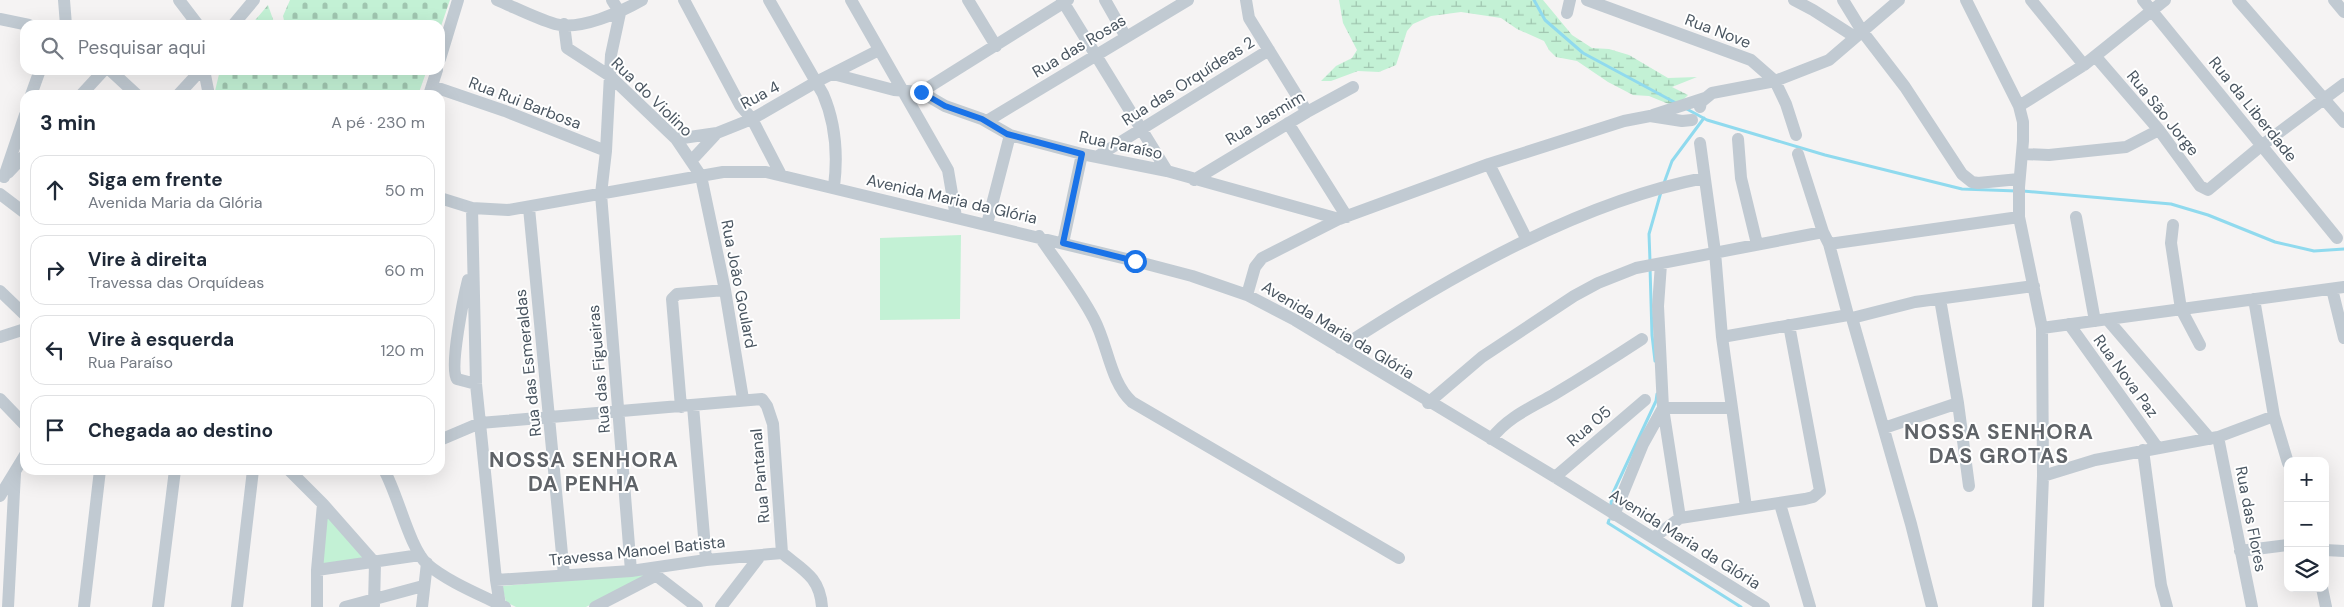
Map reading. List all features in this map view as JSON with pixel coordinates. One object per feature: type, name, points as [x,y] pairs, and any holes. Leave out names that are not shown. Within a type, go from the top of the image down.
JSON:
[{"type":"street","points":[[64,0],[66,20]]},
{"type":"street","points":[[180,0],[194,20]]},
{"type":"street","points":[[237,20],[254,0]]},
{"type":"street","points":[[445,43],[458,0]]},
{"type":"street","points":[[497,0],[556,24],[575,25],[620,13],[642,0]]},
{"type":"street","points":[[612,0],[620,13]]},
{"type":"street","points":[[684,0],[740,105],[752,118],[781,175]]},
{"type":"street","points":[[769,0],[816,82],[829,109],[834,125],[836,162],[834,187]]},
{"type":"street","points":[[851,0],[879,50],[898,91],[949,175],[956,217]]},
{"type":"street","points":[[968,0],[996,46]]},
{"type":"street","points":[[1105,0],[1126,38]]},
{"type":"street","name":"Rua das Rosas","points":[[987,121],[1188,0]]},
{"type":"street","points":[[1246,0],[1249,18],[1307,112]]},
{"type":"street","points":[[1567,13],[1570,0]]},
{"type":"street","name":"Rua Nove","points":[[1587,0],[1751,60],[1775,81]]},
{"type":"street","points":[[1794,0],[1858,34]]},
{"type":"street","points":[[1843,0],[1858,34],[1905,87],[1967,179],[1978,184],[2019,183]]},
{"type":"street","points":[[1247,295],[1255,267],[1262,258],[1343,218],[1489,164],[1624,121],[1702,102],[1723,90],[1775,81],[1829,60],[1899,0]]},
{"type":"street","points":[[1966,0],[2019,106],[2023,122],[2019,213],[2042,328],[2042,476],[2038,607]]},
{"type":"street","points":[[2031,0],[2084,65]]},
{"type":"street","name":"Rua da Liberdade","points":[[2143,0],[2337,238]]},
{"type":"street","points":[[2019,106],[2096,57],[2165,0]]},
{"type":"street","points":[[2238,0],[2344,122]]},
{"type":"street","points":[[2334,0],[2344,12]]},
{"type":"street","points":[[833,74],[898,91],[921,92],[1064,1],[1166,171]]},
{"type":"street","name":"Rua das Figueiras","points":[[620,13],[611,55],[606,151],[601,194],[631,571]]},
{"type":"street","points":[[0,19],[20,23]]},
{"type":"street","name":"Rua do Violino","points":[[564,24],[567,48],[610,76],[676,139],[701,176]]},
{"type":"street","points":[[816,82],[879,50]]},
{"type":"street","name":"Rua das Orquídeas 2","points":[[1098,156],[1269,50]]},
{"type":"street","name":"Rua São Jorge","points":[[2096,57],[2160,130],[2200,186],[2205,190],[2210,189],[2262,146]]},
{"type":"street","points":[[34,90],[38,75]]},
{"type":"street","points":[[86,90],[99,75]]},
{"type":"street","points":[[115,75],[132,90]]},
{"type":"street","points":[[183,90],[198,75]]},
{"type":"street","points":[[204,75],[207,90]]},
{"type":"street","points":[[430,90],[434,75]]},
{"type":"street","points":[[1775,81],[1786,104],[1796,135]]},
{"type":"street","name":"Rua 4","points":[[676,139],[717,133],[752,118],[816,82]]},
{"type":"street","points":[[2262,146],[2344,84]]},
{"type":"street","name":"Rua Jasmim","points":[[1194,180],[1288,123],[1353,87]]},
{"type":"street","name":"Rua Paraíso","points":[[921,92],[945,106],[987,121],[1010,135],[1082,154],[1166,171],[1194,180],[1343,218]]},
{"type":"street","name":"Rua Rui Barbosa","points":[[445,94],[505,111],[606,151]]},
{"type":"street","points":[[1650,116],[1682,121],[1692,120]]},
{"type":"street","points":[[1288,123],[1343,218]]},
{"type":"street","points":[[2,180],[20,128]]},
{"type":"street","points":[[2022,154],[2049,155],[2126,147],[2160,130]]},
{"type":"street","name":"Rua 4","points":[[691,161],[717,133]]},
{"type":"street","points":[[987,224],[1010,135]]},
{"type":"street","points":[[1738,139],[1742,185],[1756,244]]},
{"type":"street","points":[[1700,144],[1715,252],[1722,337],[1746,507]]},
{"type":"street","points":[[1063,243],[1082,154]]},
{"type":"street","points":[[1798,154],[1823,232],[1829,244],[1884,428],[1932,607]]},
{"type":"street","points":[[2,180],[20,160]]},
{"type":"street","points":[[1489,164],[1528,240]]},
{"type":"street","name":"Avenida Maria da Glória","points":[[445,200],[472,208],[492,211],[528,208],[738,171],[781,175],[1039,236],[1192,276],[1247,295],[1340,348],[1555,477],[1764,607]]},
{"type":"street","name":"Rua João Goulard","points":[[701,176],[725,290],[743,399]]},
{"type":"street","points":[[1340,348],[1444,284],[1528,240],[1654,189],[1704,178]]},
{"type":"street","points":[[0,194],[20,209]]},
{"type":"street","points":[[472,208],[476,384],[496,580],[502,606]]},
{"type":"street","name":"Rua das Esmeraldas","points":[[528,208],[551,418],[564,575]]},
{"type":"street","points":[[1829,244],[2019,213]]},
{"type":"street","points":[[2076,216],[2101,320]]},
{"type":"street","points":[[2173,225],[2171,243],[2181,309],[2200,345]]},
{"type":"street","points":[[1428,402],[1505,340],[1598,283],[1636,268],[1823,232]]},
{"type":"street","points":[[1039,236],[1094,320],[1123,393],[1132,402],[1400,558]]},
{"type":"street","points":[[472,265],[461,312],[454,370],[457,380],[476,384]]},
{"type":"street","points":[[1658,265],[1663,408],[1680,518]]},
{"type":"street","points":[[1722,337],[1789,325],[1850,317],[1898,305],[2034,286]]},
{"type":"street","points":[[2042,328],[2338,288],[2344,338]]},
{"type":"street","points":[[706,560],[672,299],[677,294],[725,290]]},
{"type":"street","points":[[0,291],[20,310]]},
{"type":"street","points":[[1940,299],[1970,486]]},
{"type":"street","points":[[2254,299],[2274,416],[2286,457]]},
{"type":"street","name":"Rua das Flores","points":[[2101,320],[2214,438],[2252,607]]},
{"type":"street","name":"Rua Nova Paz","points":[[2069,324],[2157,447]]},
{"type":"street","points":[[1653,538],[1680,518],[1746,507],[1780,504],[1813,497],[1820,491],[1789,325]]},
{"type":"street","points":[[0,336],[20,330]]},
{"type":"street","points":[[1490,439],[1513,416],[1553,394],[1642,339]]},
{"type":"street","points":[[0,399],[20,420]]},
{"type":"street","points":[[445,438],[480,424],[619,413],[743,399]]},
{"type":"street","name":"Rua Pantanal","points":[[743,399],[762,399],[773,424],[782,553]]},
{"type":"street","name":"Rua 05","points":[[1555,477],[1645,400]]},
{"type":"street","points":[[1884,428],[1958,403]]},
{"type":"street","points":[[1663,408],[1732,408]]},
{"type":"street","points":[[1614,515],[1643,444],[1663,408]]},
{"type":"street","points":[[2042,476],[2095,460],[2157,447],[2214,438],[2274,416]]},
{"type":"street","points":[[2143,450],[2161,585],[2167,607]]},
{"type":"street","points":[[0,496],[20,464]]},
{"type":"street","points":[[8,607],[15,473]]},
{"type":"street","points":[[84,607],[99,475]]},
{"type":"street","points":[[158,607],[174,475]]},
{"type":"street","points":[[237,607],[252,475]]},
{"type":"street","points":[[294,475],[323,504],[375,563],[374,603]]},
{"type":"street","points":[[386,475],[423,559],[424,586],[422,607]]},
{"type":"street","points":[[316,607],[317,570],[323,504]]},
{"type":"street","points":[[1780,504],[1810,607]]},
{"type":"street","points":[[2240,550],[2284,545]]},
{"type":"street","points":[[2329,550],[2344,550]]},
{"type":"street","points":[[782,553],[814,578],[818,586],[822,607]]},
{"type":"street","name":"Travessa Manoel Batista","points":[[496,580],[631,571],[651,572],[706,560],[782,553]]},
{"type":"street","points":[[722,607],[760,556]]},
{"type":"street","points":[[317,570],[423,559],[476,594],[502,606]]},
{"type":"street","points":[[595,607],[651,572],[697,607]]},
{"type":"street","points":[[345,607],[374,603],[424,586]]},
{"type":"street","points":[[2323,592],[2326,607]]},
{"type":"green space","points":[[290,0],[450,0],[443,20],[284,20],[283,16]]},
{"type":"green space","points":[[1339,0],[1543,0],[1572,35],[1592,48],[1609,49],[1629,55],[1668,78],[1697,77],[1672,87],[1688,95],[1676,107],[1649,96],[1633,95],[1608,82],[1577,61],[1556,57],[1544,41],[1517,29],[1501,18],[1461,12],[1431,16],[1413,24],[1407,31],[1396,65],[1379,72],[1358,71],[1331,81],[1321,81],[1336,66],[1352,58],[1357,50],[1343,23]]},
{"type":"green space","points":[[268,5],[273,20],[255,20]]},
{"type":"green space","points":[[219,75],[425,75],[420,90],[215,90]]},
{"type":"green space","points":[[961,235],[960,319],[880,320],[880,238]]},
{"type":"green space","points":[[326,508],[368,560],[322,564]]},
{"type":"green space","points":[[644,573],[646,577],[586,607],[516,607],[506,602],[502,586]]},
{"type":"waterway","points":[[1534,0],[1545,20],[1583,53],[1676,103]]},
{"type":"waterway","points":[[1685,108],[1707,120],[1825,155],[1962,189],[2017,191]]},
{"type":"waterway","points":[[1664,183],[1672,161],[1704,118]]},
{"type":"waterway","points":[[2023,191],[2171,204],[2208,215],[2275,242],[2314,251],[2344,249]]},
{"type":"waterway","points":[[1650,261],[1649,234],[1661,192]]},
{"type":"waterway","points":[[1650,267],[1652,335],[1655,361]]},
{"type":"waterway","points":[[1611,504],[1612,495],[1656,401],[1657,394]]},
{"type":"waterway","points":[[1609,520],[1608,523],[1741,607]]},
{"type":"district","name":"NOSSA SENHORA DAS GROTAS","points":[[1999,444]]},
{"type":"district","name":"NOSSA SENHORA DA PENHA","points":[[584,472]]},
{"type":"route","points":[[921,92],[954,110],[982,119],[1007,134],[1082,154],[1063,243],[1135,261]]}]
